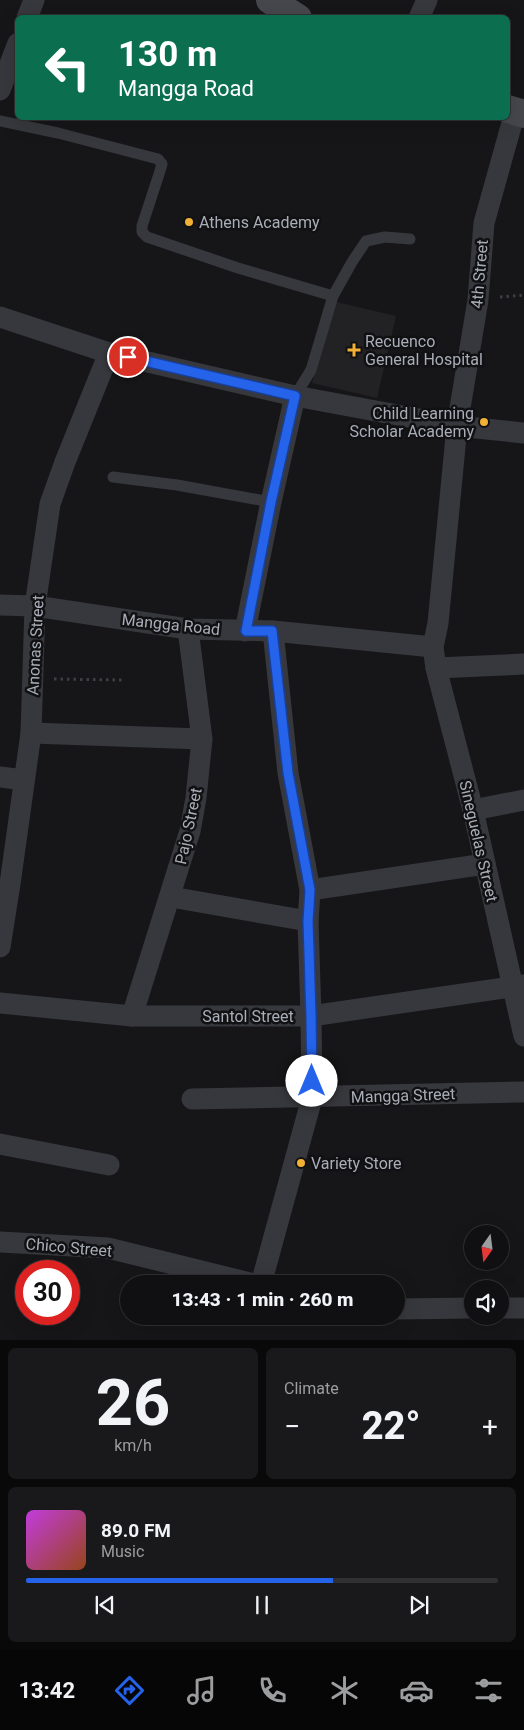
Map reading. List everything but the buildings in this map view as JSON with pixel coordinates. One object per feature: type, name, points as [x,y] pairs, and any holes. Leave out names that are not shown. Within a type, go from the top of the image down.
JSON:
[{"type":"main road","points":[[270,0],[293,15]]},
{"type":"street","points":[[28,15],[34,0]]},
{"type":"street","points":[[420,15],[427,0]]},
{"type":"street","points":[[0,89],[15,52]]},
{"type":"street","name":"4th Street","points":[[433,647],[438,623],[457,426],[478,300],[484,222],[516,112]]},
{"type":"street","points":[[0,317],[109,353],[295,396],[457,426],[524,433]]},
{"type":"street","name":"Anonas Street","points":[[0,948],[31,733],[35,606],[50,504],[109,353]]},
{"type":"street","points":[[246,631],[271,502],[295,396]]},
{"type":"street","name":"Mangga Road","points":[[0,605],[35,606],[188,630],[272,631],[433,647]]},
{"type":"street","name":"Pajo Street","points":[[132,1016],[171,898],[190,831],[196,798],[202,739],[188,630]]},
{"type":"street","points":[[263,1275],[312,1098],[308,921],[310,890],[288,773],[272,631]]},
{"type":"street","name":"Sineguelas Street","points":[[433,647],[436,668],[485,864],[518,985],[524,1036]]},
{"type":"street","points":[[436,668],[524,664]]},
{"type":"street","points":[[31,733],[202,739]]},
{"type":"street","points":[[0,777],[24,780]]},
{"type":"street","points":[[473,810],[524,800]]},
{"type":"street","points":[[310,890],[485,864]]},
{"type":"street","points":[[171,898],[308,921]]},
{"type":"street","name":"Santol Street","points":[[0,1003],[132,1016],[311,1016],[518,985]]},
{"type":"street","name":"Mangga Street","points":[[192,1099],[312,1098],[524,1092]]},
{"type":"street","points":[[0,1144],[109,1164]]},
{"type":"street","name":"Chico Street","points":[[0,1242],[108,1248],[218,1275]]},
{"type":"street","points":[[405,1309],[464,1308]]},
{"type":"street","points":[[509,1308],[524,1308]]},
{"type":"lane","points":[[0,121],[58,133],[158,159],[162,164],[142,226],[142,232],[147,237],[238,268],[333,296]]},
{"type":"lane","points":[[295,396],[311,370],[333,296],[366,241],[385,237],[410,240]]},
{"type":"lane","points":[[113,477],[177,485],[271,502]]},
{"type":"path","points":[[33,678],[123,680]]},
{"type":"shaded area","name":"Recuenco General Hospital","points":[[332,301],[396,316],[377,398],[312,383]]},
{"type":"place","name":"Athens Academy","points":[[189,222]]},
{"type":"place","name":"Recuenco General Hospital","points":[[354,350]]},
{"type":"place","name":"Child Learning Scholar Academy","points":[[484,422]]},
{"type":"place","name":"Variety Store","points":[[301,1163]]},
{"type":"route","points":[[128,357],[295,396],[271,502],[246,631],[272,631],[288,773],[310,890],[308,921],[312,1081]]}]
